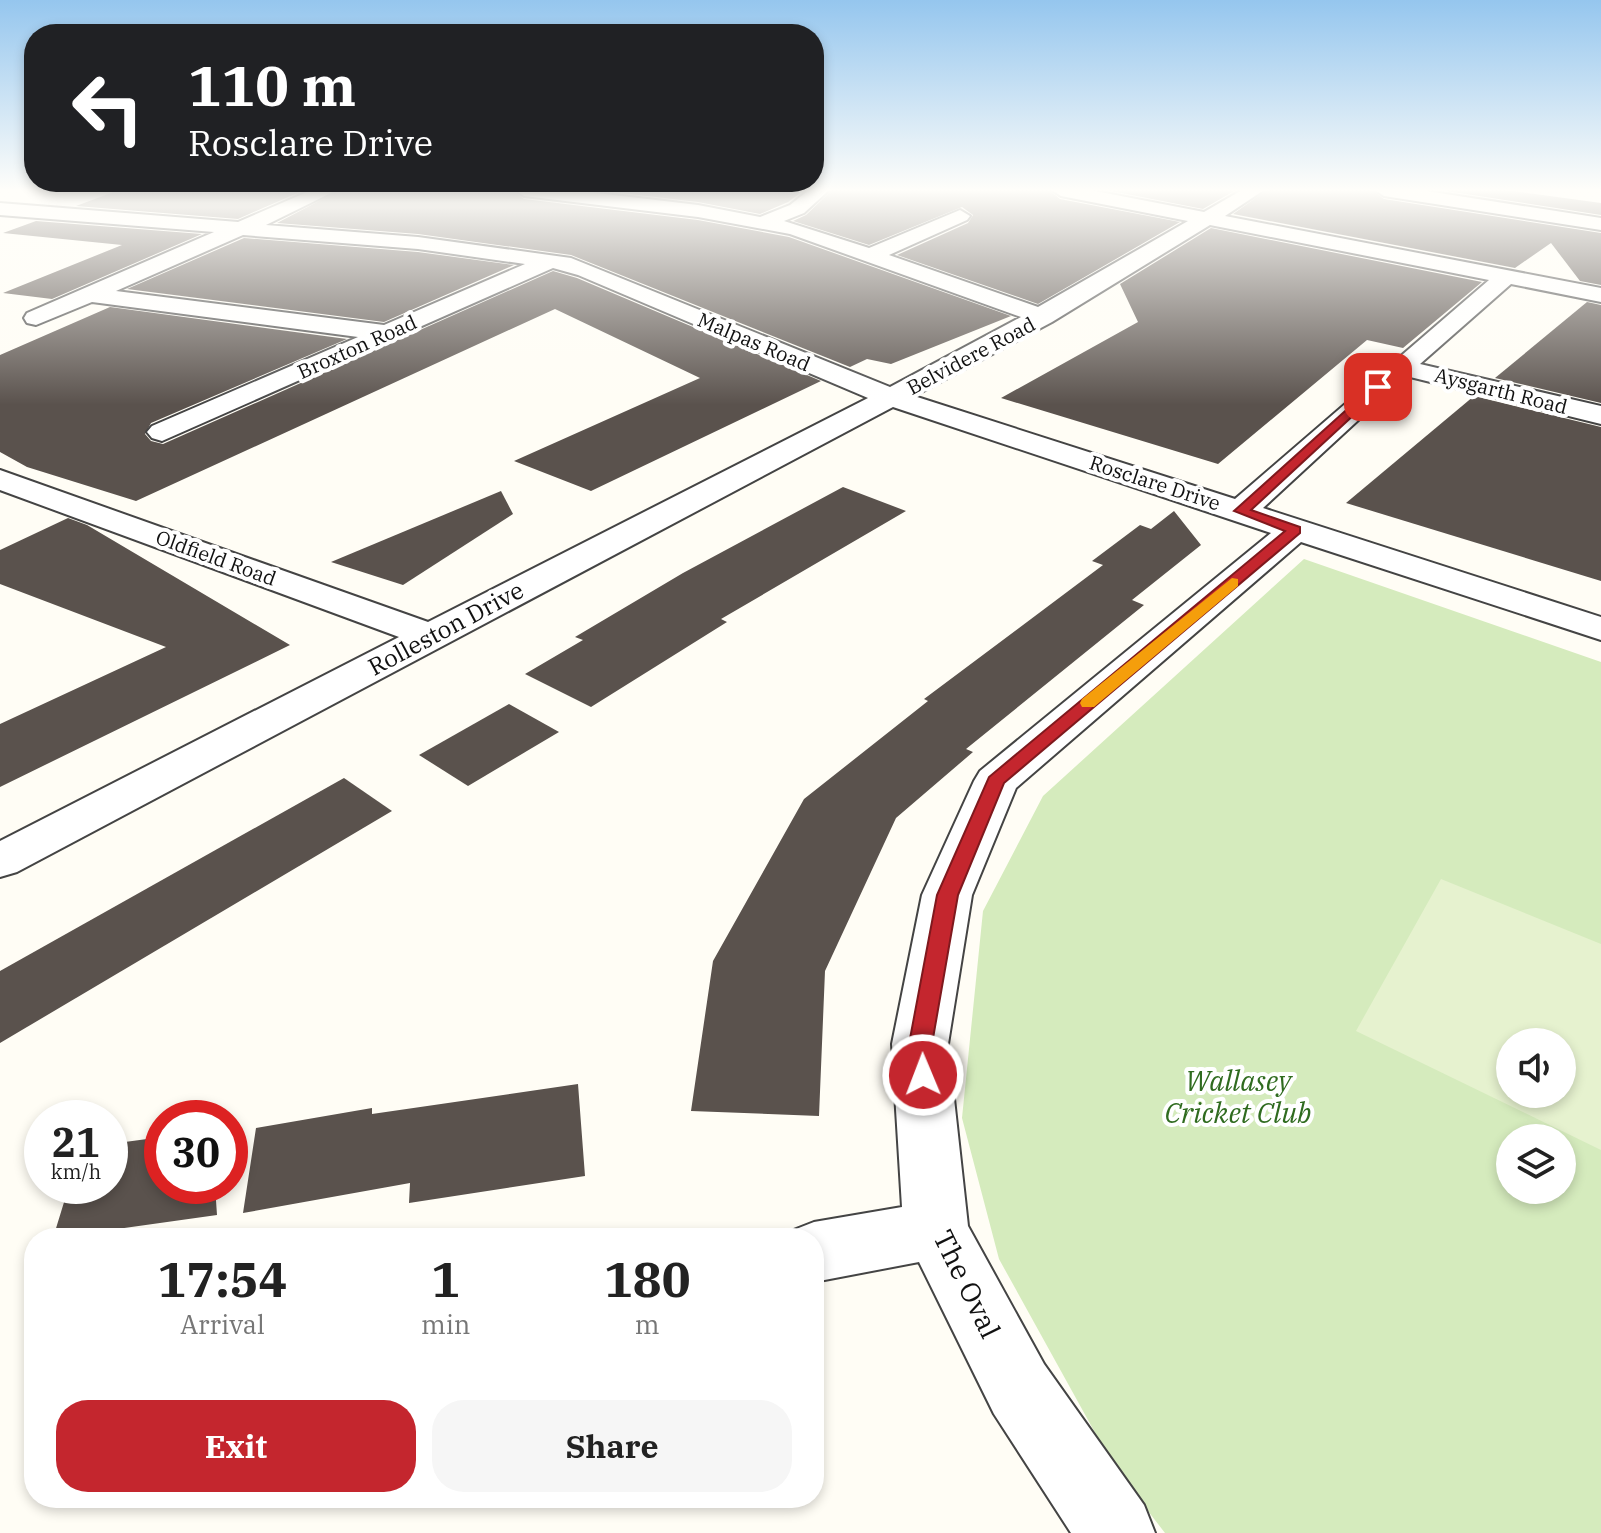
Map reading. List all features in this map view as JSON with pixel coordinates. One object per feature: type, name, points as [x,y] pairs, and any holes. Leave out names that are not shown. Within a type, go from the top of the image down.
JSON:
[{"type":"street","points":[[36,318],[167,262]]},
{"type":"street","name":"Broxton Road","points":[[162,432],[550,262]]},
{"type":"street","name":"Malpas Road","points":[[553,262],[586,270],[892,398]]},
{"type":"street","points":[[889,262],[1043,317]]},
{"type":"street","name":"Belvidere Road","points":[[892,398],[1043,317],[1137,262]]},
{"type":"street","points":[[1431,262],[1601,295]]},
{"type":"street","points":[[1241,511],[1507,276]]},
{"type":"street","points":[[92,295],[387,333]]},
{"type":"street","name":"Aysgarth Road","points":[[1401,367],[1601,415]]},
{"type":"street","name":"Rosclare Drive","points":[[892,398],[1601,629]]},
{"type":"street","name":"Rolleston Drive","points":[[0,861],[892,398]]},
{"type":"street","name":"Oldfield Road","points":[[0,479],[433,637]]},
{"type":"street","name":"The Oval","points":[[1116,1533],[1019,1389],[936,1230],[920,1044],[947,895],[996,781],[1295,530]]},
{"type":"street","points":[[824,1250],[936,1230]]},
{"type":"green space","name":"Wallasey Cricket Club","points":[[1304,559],[1601,662],[1601,1533],[1165,1533],[1114,1467],[999,1259],[962,1118],[983,911],[1043,796]]},
{"type":"green space","points":[[1441,879],[1601,944],[1601,1150],[1576,1138],[1576,1124],[1547,1124],[1515,1108],[1576,1108],[1576,1028],[1496,1028],[1496,1099],[1356,1031]]},
{"type":"building","points":[[81,262],[138,262],[52,299],[3,293]]},
{"type":"building","points":[[190,262],[488,262],[514,265],[384,322],[127,289]]},
{"type":"building","points":[[587,262],[858,262],[1011,316],[891,364],[867,359],[850,367]]},
{"type":"building","points":[[916,262],[1112,262],[1038,304]]},
{"type":"building","points":[[1156,262],[1379,262],[1482,282],[1403,348],[1367,340],[1218,464],[1001,398],[1138,322],[1120,284]]},
{"type":"building","points":[[1481,262],[1524,262],[1515,268]]},
{"type":"building","points":[[1565,262],[1601,262],[1601,285],[1580,281]]},
{"type":"building","points":[[553,271],[577,278],[821,381],[591,491],[514,461],[700,378],[555,309],[136,501],[27,467],[0,452],[0,355],[110,307],[347,339],[151,423],[145,434],[151,441],[163,444]]},
{"type":"building","points":[[1587,302],[1601,305],[1601,403],[1495,378]]},
{"type":"building","points":[[1474,396],[1601,427],[1601,581],[1346,503]]},
{"type":"building","points":[[843,487],[906,511],[721,619],[727,622],[591,707],[525,674],[583,640],[575,637],[683,573]]},
{"type":"building","points":[[501,491],[513,514],[403,585],[331,562]]},
{"type":"building","points":[[1174,511],[1201,545],[1132,600],[1144,605],[966,749],[973,752],[896,818],[825,971],[819,1116],[691,1111],[713,961],[804,799],[928,701],[924,699],[1103,565],[1092,561],[1140,525],[1151,529]]},
{"type":"building","points":[[68,518],[87,525],[290,645],[0,787],[0,724],[166,647],[0,584],[0,550]]},
{"type":"building","points":[[509,704],[559,732],[468,786],[419,755]]},
{"type":"building","points":[[344,778],[392,811],[0,1043],[0,971]]},
{"type":"building","points":[[578,1084],[585,1176],[409,1203],[410,1183],[243,1213],[244,1204],[248,1204],[248,1180],[256,1128],[372,1108],[372,1114]]},
{"type":"building","points":[[144,1139],[144,1204],[216,1204],[217,1215],[124,1228],[56,1228],[63,1204],[128,1204],[128,1142]]},
{"type":"slow traffic","points":[[1088,703],[1232,582]]},
{"type":"route","points":[[923,1075],[920,1044],[947,895],[996,781],[1295,530],[1241,511],[1378,387]]}]
